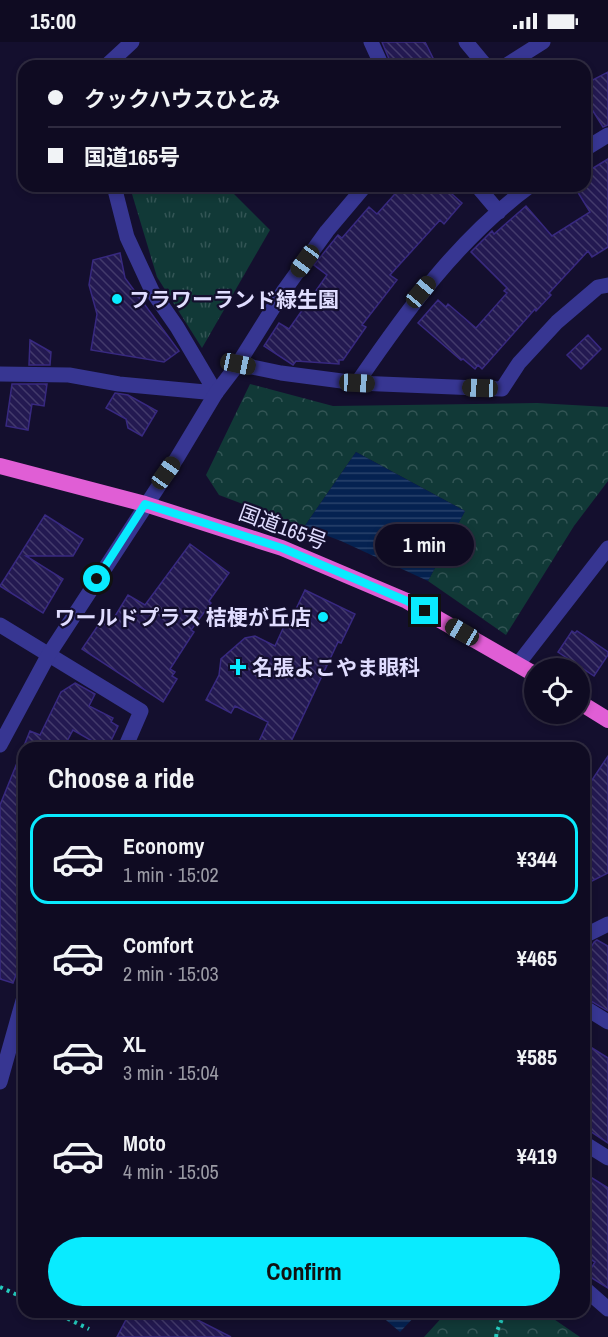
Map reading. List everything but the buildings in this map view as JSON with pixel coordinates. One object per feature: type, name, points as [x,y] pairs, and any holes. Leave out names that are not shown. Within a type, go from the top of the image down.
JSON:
[{"type":"highway","name":"国道165号","points":[[0,466],[145,504],[282,548],[407,601],[524,668]]},
{"type":"highway","points":[[590,709],[608,720]]},
{"type":"street","points":[[112,60],[132,42]]},
{"type":"street","points":[[371,42],[379,60]]},
{"type":"street","points":[[466,42],[481,60]]},
{"type":"street","points":[[514,60],[543,42]]},
{"type":"street","points":[[591,145],[608,135]]},
{"type":"street","points":[[116,192],[127,237],[152,291],[177,327],[216,393]]},
{"type":"street","points":[[0,745],[49,654],[177,458],[216,393],[238,364],[283,292],[327,231],[359,192]]},
{"type":"street","points":[[482,192],[499,212]]},
{"type":"street","points":[[357,383],[421,292],[448,260],[523,192]]},
{"type":"street","points":[[238,364],[281,373],[357,383],[502,388],[519,363],[557,322],[598,286],[608,285]]},
{"type":"street","points":[[0,374],[69,375],[119,384],[216,393]]},
{"type":"street","points":[[518,664],[608,548]]},
{"type":"street","points":[[0,625],[141,711],[128,742]]},
{"type":"street","points":[[590,933],[608,924]]},
{"type":"street","points":[[590,1011],[608,1022]]},
{"type":"street","points":[[0,1082],[18,1018]]},
{"type":"street","points":[[590,1147],[608,1158]]},
{"type":"street","points":[[590,1293],[608,1309]]},
{"type":"path","points":[[0,1287],[18,1295]]},
{"type":"path","points":[[66,1318],[89,1329]]},
{"type":"path","points":[[496,1337],[502,1318]]},
{"type":"green space","points":[[233,193],[270,230],[202,348],[157,277],[132,194]]},
{"type":"green space","points":[[250,384],[333,406],[537,403],[608,407],[608,481],[574,526],[506,635],[428,581],[465,511],[356,452],[304,527],[219,495],[206,475]]},
{"type":"green space","points":[[441,1318],[552,1318],[580,1337],[424,1337]]},
{"type":"water","points":[[356,452],[465,511],[428,581],[341,541],[304,527]]},
{"type":"water","points":[[384,1318],[413,1318],[400,1332]]},
{"type":"place","name":"フラワーランド緑生園","points":[[117,299]]},
{"type":"place","name":"ワールドプラス 桔梗が丘店","points":[[323,617]]},
{"type":"place","name":"名張よこやま眼科","points":[[238,667]]},
{"type":"route","points":[[97,579],[145,504],[282,548],[407,601],[425,611]]}]
